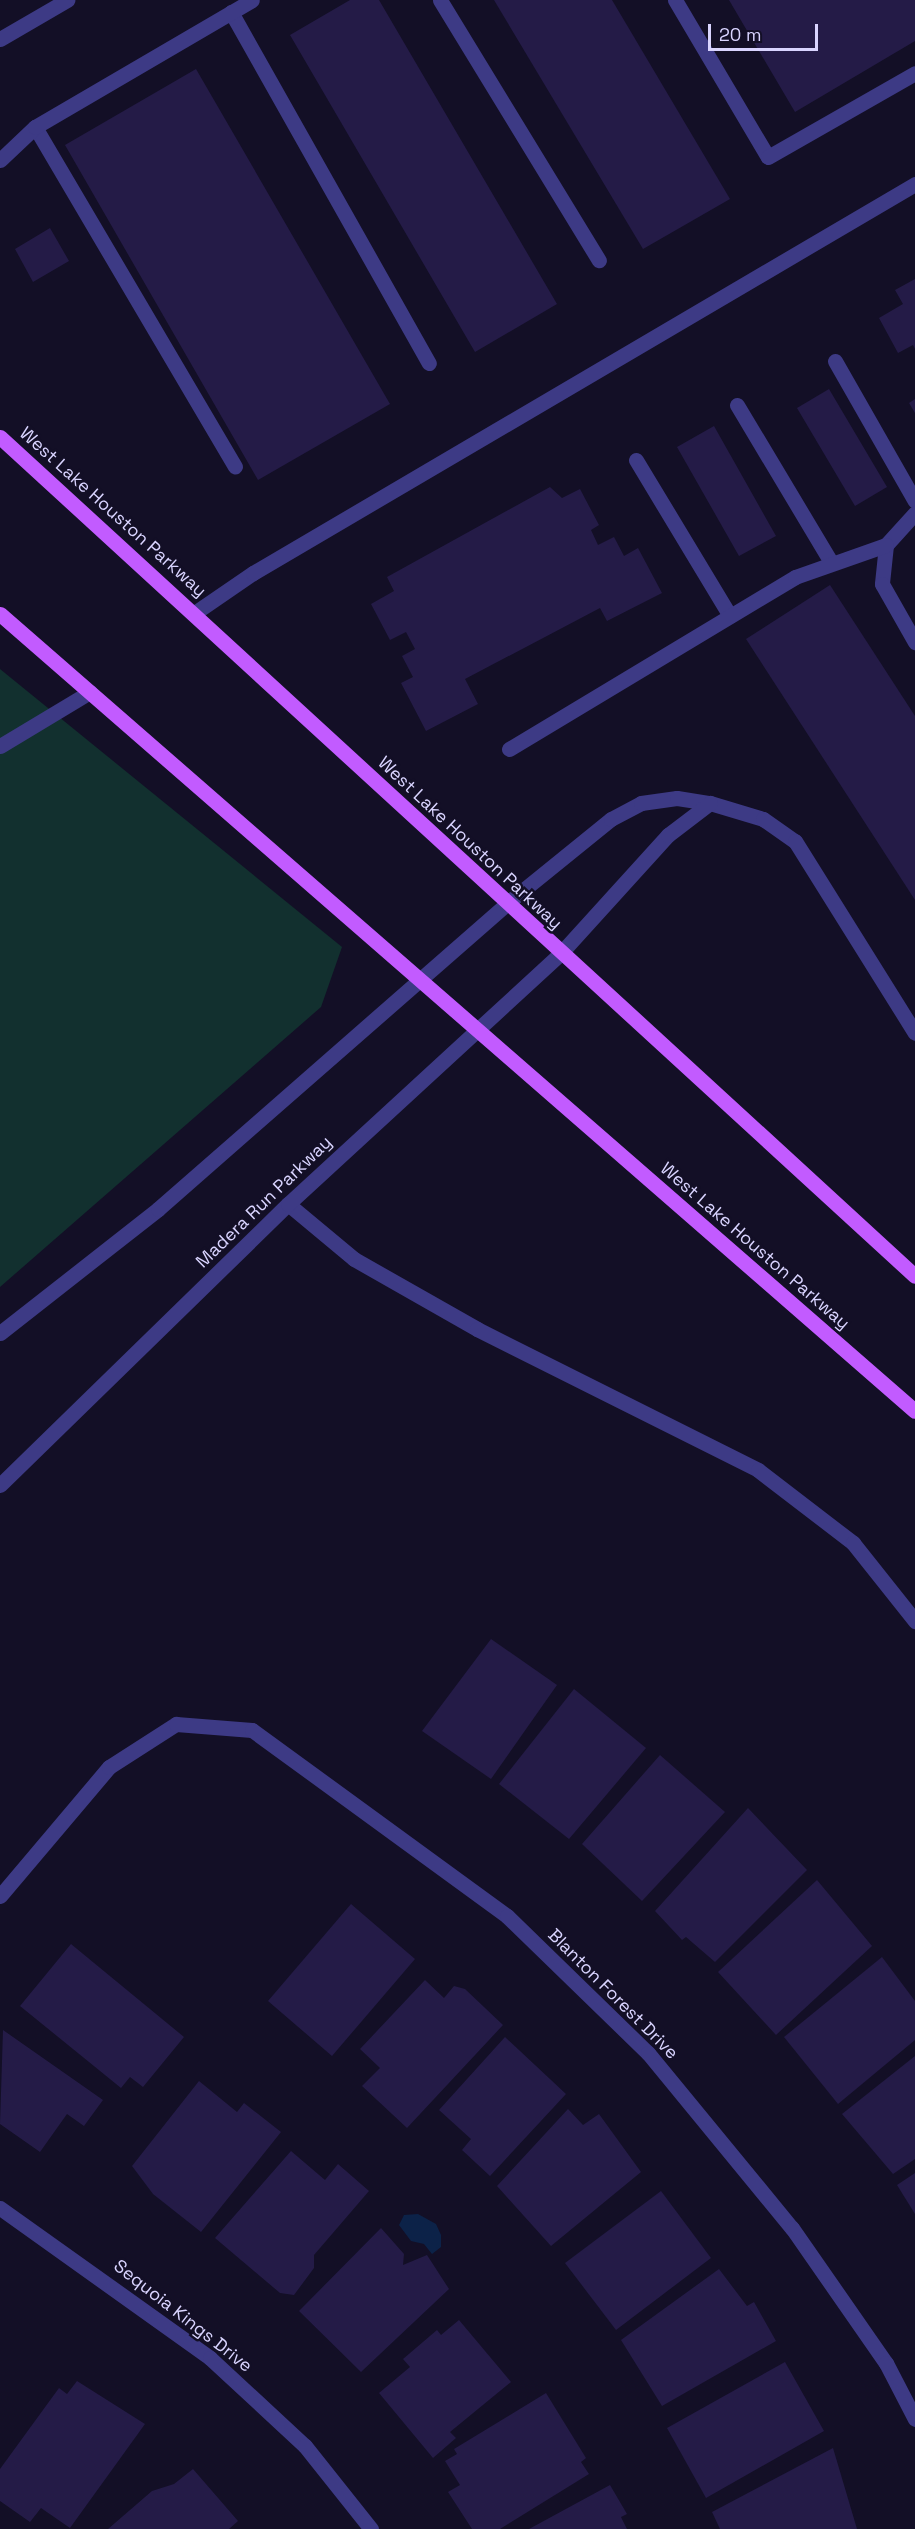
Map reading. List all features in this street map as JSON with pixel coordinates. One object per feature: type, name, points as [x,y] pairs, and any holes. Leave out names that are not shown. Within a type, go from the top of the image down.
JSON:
[{"type":"main road","name":"West Lake Houston Parkway","points":[[0,437],[196,612],[560,954],[915,1276]]},
{"type":"main road","name":"West Lake Houston Parkway","points":[[1,617],[915,1411]]},
{"type":"street","points":[[0,39],[67,0]]},
{"type":"street","points":[[0,160],[36,127],[252,0]]},
{"type":"street","points":[[440,0],[599,260]]},
{"type":"street","points":[[675,0],[768,157],[915,73]]},
{"type":"street","points":[[231,12],[429,363]]},
{"type":"street","points":[[36,127],[235,467]]},
{"type":"street","points":[[196,612],[254,573],[915,184]]},
{"type":"street","points":[[835,361],[915,501]]},
{"type":"street","points":[[737,405],[831,562]]},
{"type":"street","points":[[636,460],[730,616]]},
{"type":"street","points":[[508,748],[730,616],[831,562],[886,544],[915,513]]},
{"type":"street","points":[[886,544],[882,584],[915,642]]},
{"type":"street","points":[[0,746],[90,692]]},
{"type":"street","points":[[0,1334],[158,1209],[418,978],[506,904],[611,819],[641,803],[677,798],[710,803],[763,819],[795,841],[915,1034]]},
{"type":"street","name":"Madera Run Parkway","points":[[0,1485],[288,1204],[560,954],[668,835],[710,803]]},
{"type":"street","points":[[288,1204],[354,1259],[456,1317],[758,1470],[853,1543],[915,1621]]},
{"type":"street","name":"Blanton Forest Drive","points":[[0,1896],[109,1767],[176,1724],[252,1730],[507,1916],[648,2053],[784,2218],[886,2363],[915,2419]]},
{"type":"street","name":"Sequoia Kings Drive","points":[[0,2208],[210,2358],[305,2446],[371,2529]]},
{"type":"green space","points":[[0,669],[342,947],[321,1007],[0,1287]]},
{"type":"water","points":[[418,2214],[436,2224],[441,2235],[441,2247],[432,2254],[424,2244],[411,2241],[399,2225],[404,2215]]},
{"type":"building","points":[[350,0],[379,0],[557,304],[475,352],[290,35]]},
{"type":"building","points":[[494,0],[612,0],[730,199],[643,249]]},
{"type":"building","points":[[729,0],[915,0],[915,41],[795,112]]},
{"type":"building","points":[[196,69],[390,404],[258,480],[65,145]]},
{"type":"building","points":[[50,228],[69,261],[33,282],[15,249]]},
{"type":"building","points":[[915,279],[915,349],[913,345],[898,353],[879,318],[903,304],[895,290]]},
{"type":"building","points":[[829,389],[887,487],[855,506],[797,408]]},
{"type":"building","points":[[915,399],[915,413],[909,403]]},
{"type":"building","points":[[714,426],[776,536],[739,556],[677,447]]},
{"type":"building","points":[[550,487],[562,498],[580,489],[599,525],[591,530],[598,545],[614,537],[624,556],[638,548],[662,593],[607,621],[600,608],[465,679],[478,704],[426,731],[401,683],[413,677],[402,656],[415,649],[406,632],[390,640],[371,604],[394,591],[387,577]]},
{"type":"building","points":[[830,585],[915,716],[915,900],[746,639]]},
{"type":"building","points":[[491,1639],[557,1685],[491,1779],[422,1731]]},
{"type":"building","points":[[574,1689],[646,1748],[569,1839],[499,1784]]},
{"type":"building","points":[[660,1755],[725,1812],[642,1901],[582,1844]]},
{"type":"building","points":[[748,1808],[807,1870],[715,1962],[686,1937],[682,1940],[655,1911]]},
{"type":"building","points":[[817,1880],[872,1946],[776,2035],[718,1972]]},
{"type":"building","points":[[351,1904],[415,1959],[332,2056],[268,2001]]},
{"type":"building","points":[[71,1944],[184,2037],[143,2087],[130,2077],[121,2088],[20,2006]]},
{"type":"building","points":[[882,1957],[915,2001],[915,2040],[838,2104],[784,2037]]},
{"type":"building","points":[[425,1980],[444,1998],[454,1986],[465,1989],[503,2025],[407,2128],[362,2086],[380,2068],[360,2049]]},
{"type":"building","points":[[3,2030],[103,2100],[84,2126],[67,2114],[40,2152],[0,2124]]},
{"type":"building","points":[[505,2037],[566,2094],[490,2176],[462,2150],[471,2139],[439,2110]]},
{"type":"building","points":[[915,2056],[915,2159],[893,2174],[842,2114]]},
{"type":"building","points":[[199,2081],[237,2112],[244,2103],[281,2132],[201,2232],[153,2194],[132,2166]]},
{"type":"building","points":[[568,2109],[583,2125],[599,2114],[641,2172],[551,2246],[497,2186]]},
{"type":"building","points":[[291,2151],[325,2180],[338,2164],[369,2191],[314,2255],[314,2268],[294,2295],[280,2293],[215,2238]]},
{"type":"building","points":[[915,2173],[915,2214],[897,2185]]},
{"type":"building","points":[[661,2191],[711,2258],[616,2330],[565,2263]]},
{"type":"building","points":[[381,2228],[404,2254],[403,2265],[427,2255],[449,2289],[361,2372],[299,2311]]},
{"type":"building","points":[[719,2269],[747,2306],[754,2302],[776,2341],[662,2406],[621,2340]]},
{"type":"building","points":[[459,2320],[511,2382],[450,2432],[456,2438],[433,2458],[379,2393],[410,2367],[403,2359],[437,2330],[441,2335]]},
{"type":"building","points":[[785,2362],[824,2431],[706,2498],[667,2428]]},
{"type":"building","points":[[77,2381],[145,2424],[70,2528],[41,2508],[30,2522],[0,2501],[0,2469],[59,2388],[67,2394]]},
{"type":"building","points":[[546,2393],[586,2458],[581,2462],[589,2474],[500,2529],[472,2529],[448,2492],[460,2485],[445,2461],[457,2454],[454,2449]]},
{"type":"building","points":[[833,2448],[857,2529],[720,2529],[712,2512]]},
{"type":"building","points":[[193,2469],[238,2521],[229,2529],[108,2529],[152,2491],[174,2484]]},
{"type":"building","points":[[610,2485],[627,2514],[621,2517],[627,2529],[529,2529]]}]
